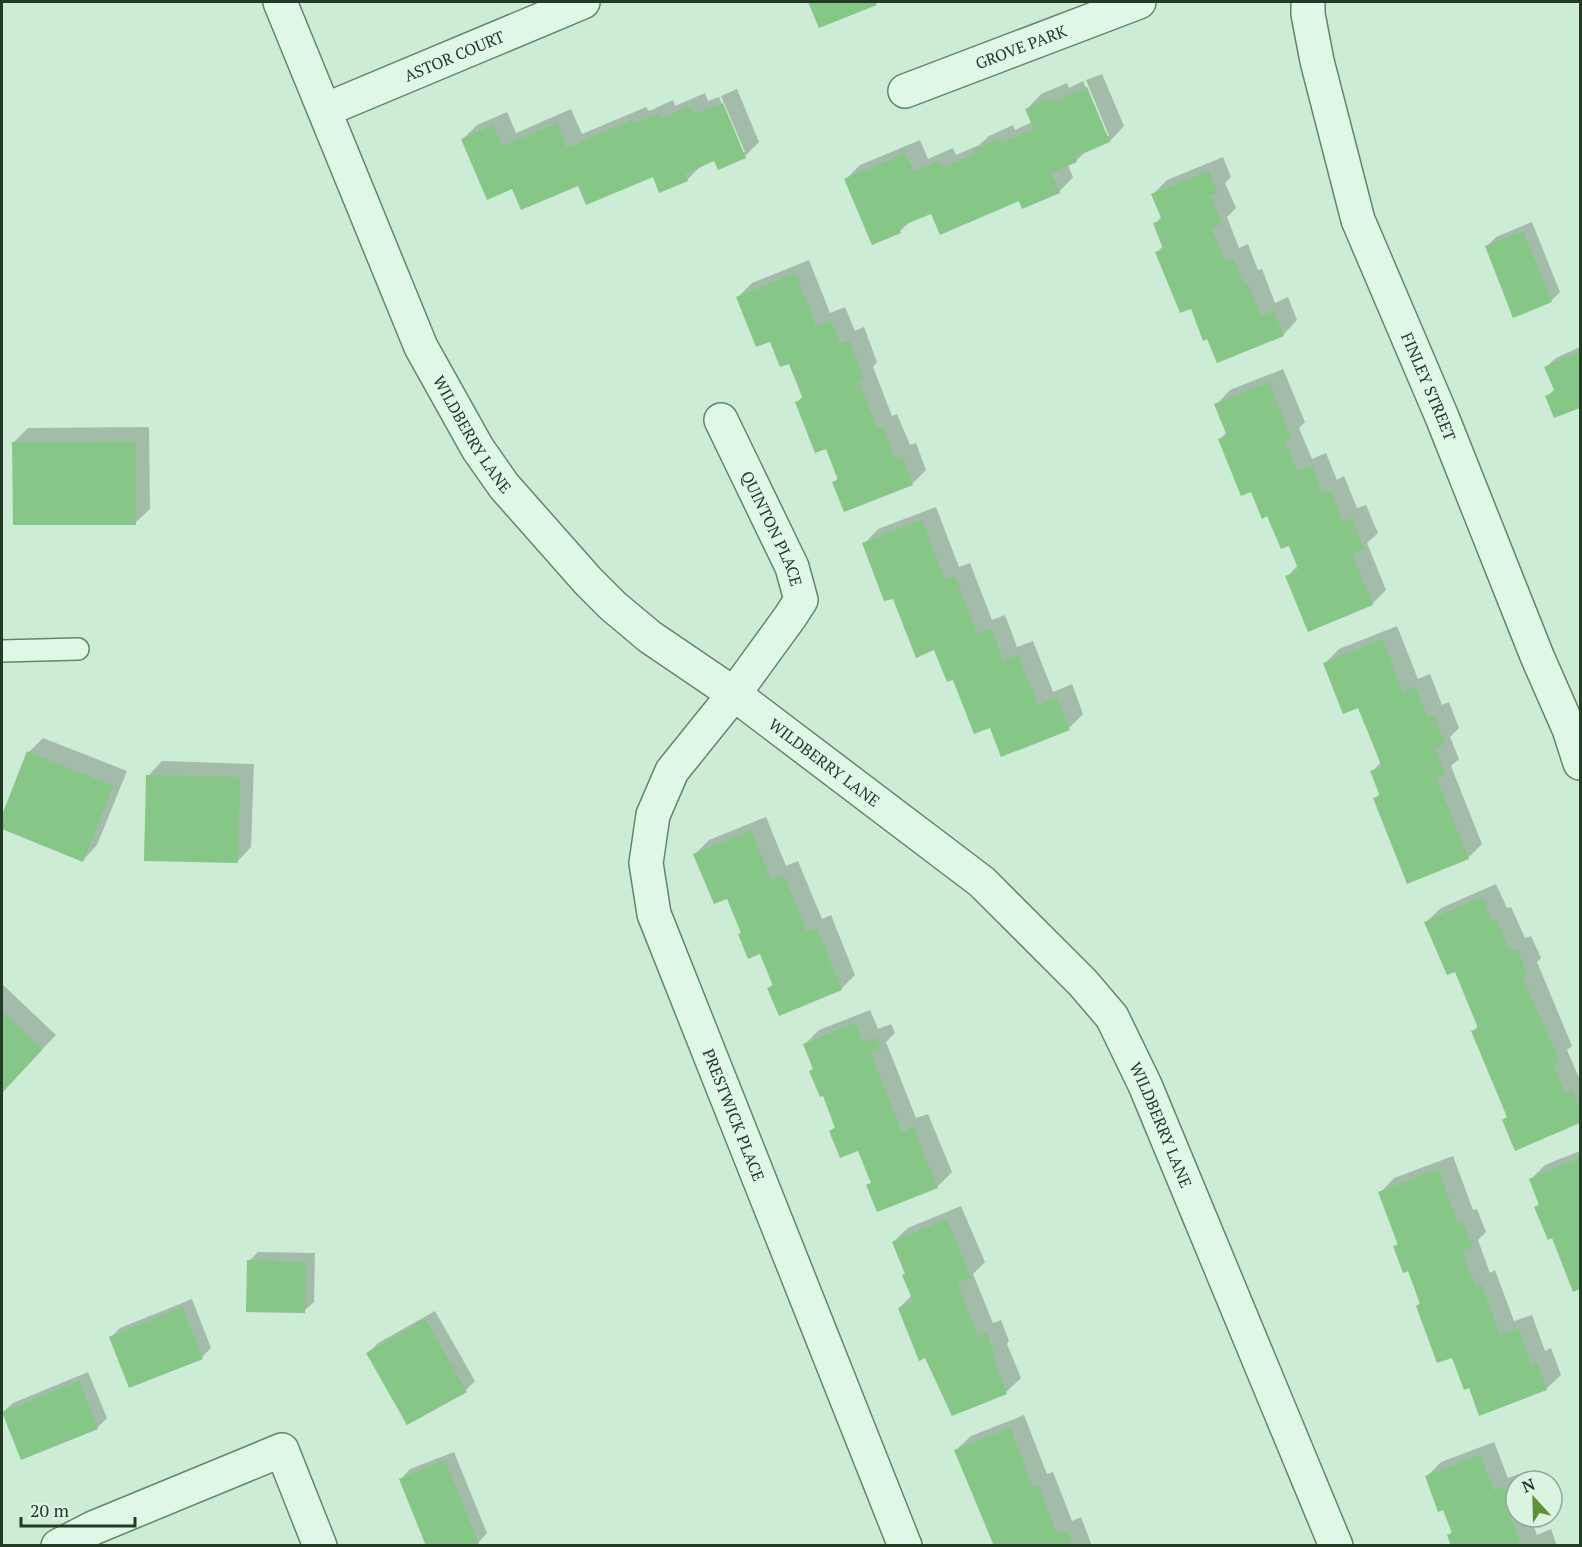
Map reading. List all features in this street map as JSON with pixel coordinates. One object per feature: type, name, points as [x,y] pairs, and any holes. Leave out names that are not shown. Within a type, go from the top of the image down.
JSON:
[{"type":"street","name":"WILDBERRY LANE","points":[[280,2],[421,347],[478,449],[504,486],[613,606],[650,637],[734,694],[982,882],[1083,983],[1112,1017],[1145,1085],[1336,1545]]},
{"type":"street","name":"ASTOR COURT","points":[[325,110],[583,2]]},
{"type":"street","name":"GROVE PARK","points":[[905,91],[1139,2]]},
{"type":"street","name":"FINLEY STREET","points":[[1308,2],[1308,14],[1317,61],[1358,220],[1442,417],[1581,763]]},
{"type":"street","name":"QUINTON PLACE","points":[[721,420],[792,567],[801,600],[734,694]]},
{"type":"street","name":"PRESTWICK PLACE","points":[[734,694],[672,771],[653,814],[646,863],[654,914],[905,1545]]},
{"type":"street","points":[[58,1545],[93,1528],[282,1450],[320,1545]]},
{"type":"lane","points":[[2,651],[78,649]]},
{"type":"building","points":[[808,2],[875,2],[877,5],[819,28]]},
{"type":"building","points":[[1087,87],[1110,142],[1075,157],[1077,162],[1051,173],[1060,193],[1022,209],[1019,201],[940,235],[931,214],[899,227],[901,233],[872,245],[844,179],[905,153],[914,172],[938,161],[942,168],[975,154],[973,150],[998,139],[1000,143],[1034,129],[1025,109],[1053,97],[1054,101]]},
{"type":"building","points":[[723,103],[746,158],[718,170],[714,161],[685,174],[688,181],[659,193],[653,177],[586,205],[578,186],[521,210],[512,189],[487,200],[461,139],[493,125],[502,146],[557,123],[567,148],[632,120],[634,124],[658,114],[661,119],[691,106],[694,114]]},
{"type":"building","points":[[1209,171],[1218,192],[1210,195],[1222,224],[1211,228],[1225,261],[1233,258],[1244,284],[1247,282],[1261,316],[1274,311],[1284,336],[1217,363],[1207,339],[1203,341],[1191,309],[1180,313],[1155,252],[1163,249],[1153,223],[1162,220],[1151,194]]},
{"type":"building","points":[[1523,231],[1552,302],[1513,318],[1485,246]]},
{"type":"building","points":[[795,273],[816,326],[830,320],[840,344],[849,340],[864,378],[858,380],[878,429],[883,427],[895,459],[902,456],[913,485],[844,512],[832,482],[838,480],[826,449],[815,453],[795,402],[803,399],[789,364],[780,367],[770,342],[756,347],[736,297]]},
{"type":"building","points":[[1580,352],[1580,408],[1554,418],[1545,396],[1555,392],[1544,367]]},
{"type":"building","points":[[1269,382],[1291,438],[1284,440],[1297,472],[1312,466],[1322,493],[1330,490],[1343,522],[1352,518],[1364,549],[1352,554],[1373,605],[1308,632],[1285,576],[1299,571],[1289,546],[1281,549],[1267,516],[1262,519],[1251,492],[1241,496],[1218,439],[1227,436],[1214,404]]},
{"type":"building","points":[[136,441],[136,525],[13,525],[12,442]]},
{"type":"building","points":[[922,520],[945,580],[955,576],[977,634],[991,628],[1003,660],[1018,655],[1038,705],[1057,697],[1070,730],[1001,757],[990,728],[974,734],[953,680],[947,682],[934,650],[916,658],[893,599],[884,601],[862,543]]},
{"type":"building","points":[[1382,639],[1403,692],[1415,687],[1428,718],[1434,715],[1445,744],[1435,748],[1445,775],[1436,778],[1469,859],[1407,884],[1373,798],[1380,796],[1370,771],[1382,767],[1358,708],[1343,714],[1323,663]]},
{"type":"building","points":[[27,751],[113,786],[83,862],[2,829],[2,815]]},
{"type":"building","points":[[146,775],[240,777],[238,863],[144,861]]},
{"type":"building","points":[[751,830],[771,880],[784,875],[807,932],[817,929],[842,990],[779,1016],[767,988],[773,986],[760,954],[748,959],[738,934],[741,933],[727,899],[714,904],[693,854]]},
{"type":"building","points":[[1482,897],[1492,922],[1497,920],[1510,951],[1517,949],[1527,974],[1522,976],[1559,1061],[1553,1064],[1565,1093],[1573,1091],[1580,1109],[1580,1123],[1515,1151],[1502,1120],[1507,1117],[1471,1031],[1478,1028],[1455,972],[1447,975],[1424,922]]},
{"type":"building","points":[[2,1011],[42,1050],[2,1093]]},
{"type":"building","points":[[855,1023],[863,1042],[877,1037],[881,1049],[870,1053],[902,1132],[913,1127],[938,1188],[877,1212],[866,1185],[871,1183],[858,1151],[840,1158],[829,1131],[835,1128],[823,1096],[820,1097],[809,1071],[813,1069],[803,1044]]},
{"type":"building","points":[[1580,1158],[1580,1289],[1573,1292],[1552,1238],[1548,1240],[1534,1207],[1539,1205],[1529,1179]]},
{"type":"building","points":[[1438,1169],[1458,1224],[1463,1222],[1473,1247],[1462,1251],[1475,1286],[1481,1284],[1500,1335],[1518,1328],[1531,1364],[1537,1362],[1547,1390],[1479,1416],[1469,1388],[1464,1390],[1452,1358],[1437,1363],[1416,1306],[1420,1304],[1408,1271],[1403,1273],[1393,1246],[1398,1245],[1378,1192]]},
{"type":"building","points":[[947,1219],[971,1278],[957,1283],[978,1336],[986,1333],[1007,1394],[952,1416],[925,1358],[919,1361],[898,1308],[913,1301],[892,1242]]},
{"type":"building","points":[[247,1260],[306,1262],[305,1313],[246,1312]]},
{"type":"building","points":[[182,1307],[203,1359],[129,1388],[109,1337]]},
{"type":"building","points":[[425,1319],[467,1392],[407,1425],[366,1353]]},
{"type":"building","points":[[79,1381],[98,1429],[21,1460],[2,1412]]},
{"type":"building","points":[[1010,1428],[1033,1487],[1038,1485],[1057,1534],[1067,1530],[1072,1546],[994,1546],[954,1450]]},
{"type":"building","points":[[1480,1455],[1494,1491],[1504,1487],[1504,1529],[1515,1529],[1521,1546],[1451,1546],[1447,1535],[1452,1533],[1443,1510],[1438,1512],[1425,1476]]},
{"type":"building","points":[[445,1460],[479,1544],[475,1546],[426,1546],[399,1479]]}]
